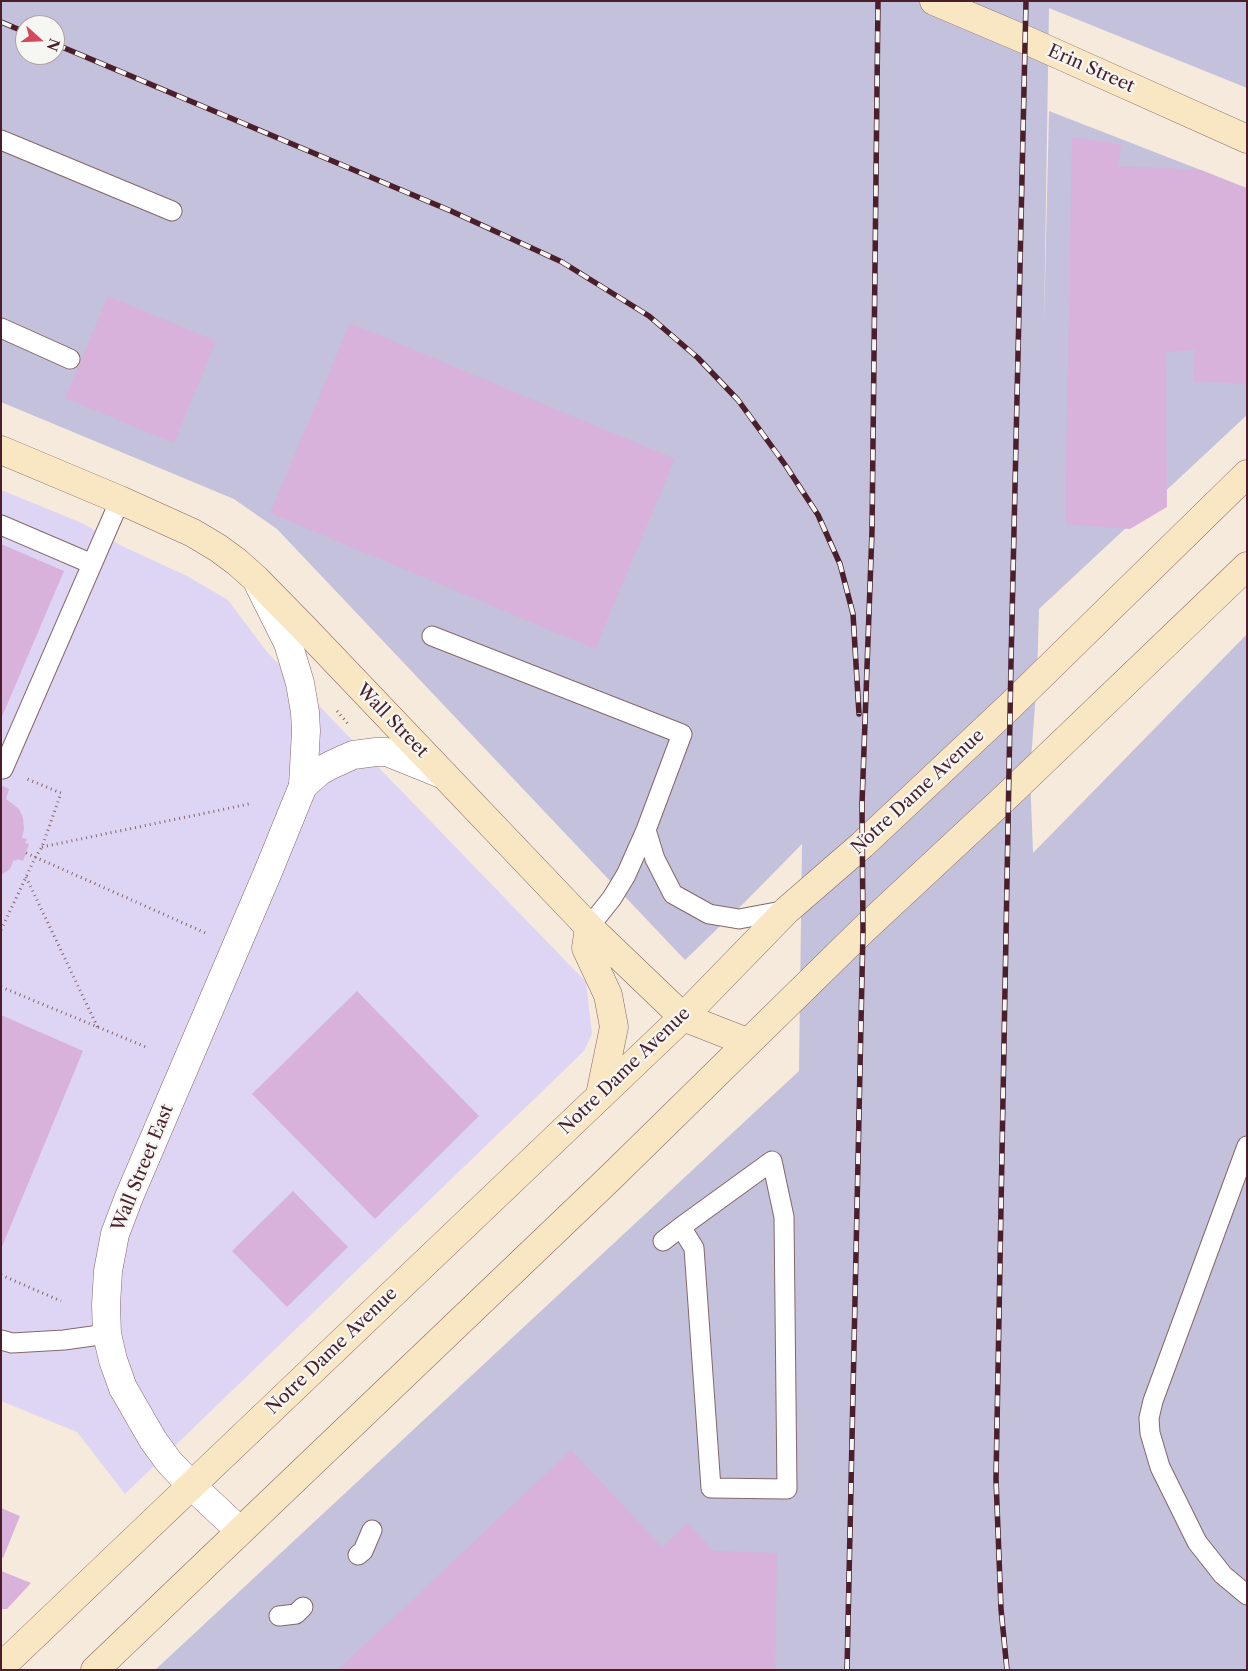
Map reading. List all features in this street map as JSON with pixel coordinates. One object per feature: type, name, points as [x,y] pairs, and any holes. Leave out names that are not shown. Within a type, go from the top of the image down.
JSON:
[{"type":"main road","name":"Erin Street","points":[[934,1],[1247,139]]},
{"type":"main road","name":"Wall Street","points":[[1,450],[120,500],[193,533],[218,548],[256,579],[589,927],[683,1017],[747,1042]]},
{"type":"main road","name":"Notre Dame Avenue","points":[[1,1667],[683,1017],[787,910],[862,845],[1010,706],[1247,474]]},
{"type":"main road","points":[[95,1670],[601,1186],[862,930],[1008,795],[1247,566]]},
{"type":"main road","points":[[589,927],[586,948],[608,995],[614,1027],[600,1095]]},
{"type":"street","points":[[256,579],[288,643],[300,683],[306,731],[303,786]]},
{"type":"street","points":[[303,786],[330,764],[353,756],[376,752],[387,752],[444,775]]},
{"type":"street","name":"Wall Street East","points":[[240,1531],[169,1462],[138,1416],[123,1388],[113,1360],[107,1334],[108,1271],[115,1234],[129,1198],[303,786]]},
{"type":"lane","points":[[1,140],[172,211]]},
{"type":"lane","points":[[1,328],[70,359]]},
{"type":"lane","points":[[4,769],[120,500]]},
{"type":"lane","points":[[1,525],[92,564]]},
{"type":"lane","points":[[432,636],[682,734],[646,830],[626,875],[612,898],[589,927]]},
{"type":"lane","points":[[646,830],[654,859],[672,894],[709,914],[739,919],[787,910]]},
{"type":"lane","points":[[1247,1146],[1153,1401],[1149,1418],[1150,1433],[1160,1467],[1197,1542],[1223,1575],[1247,1595]]},
{"type":"lane","points":[[663,1241],[681,1227],[772,1161],[784,1216],[787,1490],[711,1488],[694,1248],[681,1227]]},
{"type":"lane","points":[[1,1340],[30,1342],[64,1340],[107,1334]]},
{"type":"lane","points":[[358,1555],[363,1550],[372,1530]]},
{"type":"lane","points":[[279,1616],[296,1614],[304,1607]]},
{"type":"path","points":[[333,707],[352,728]]},
{"type":"path","points":[[1,930],[42,847],[61,793],[4,769]]},
{"type":"path","points":[[42,847],[249,804]]},
{"type":"path","points":[[26,853],[236,947]]},
{"type":"path","points":[[26,877],[98,1028]]},
{"type":"path","points":[[1,987],[146,1047]]},
{"type":"path","points":[[1,1275],[61,1300]]},
{"type":"shaded area","points":[[1,1],[1247,1],[1247,88],[1049,8],[1044,327],[1049,111],[1247,188],[1247,415],[1039,609],[1037,678],[1030,774],[1033,853],[1247,634],[1247,1670],[155,1670],[799,1071],[802,844],[685,960],[277,529],[234,499],[1,402]]},
{"type":"shaded area","points":[[1,490],[82,523],[124,547],[187,576],[228,600],[267,652],[586,982],[592,1034],[584,1051],[125,1494],[77,1432],[1,1401]]},
{"type":"building","points":[[1072,137],[1121,144],[1118,166],[1201,170],[1247,189],[1247,384],[1193,381],[1195,350],[1166,352],[1167,507],[1130,529],[1065,524]]},
{"type":"building","points":[[108,296],[216,341],[174,443],[65,398]]},
{"type":"building","points":[[350,323],[675,459],[595,649],[270,513]]},
{"type":"building","points":[[1,544],[64,571],[1,719]]},
{"type":"building","points":[[1,785],[9,789],[6,799],[19,809],[23,818],[24,829],[22,838],[27,839],[25,843],[29,844],[23,861],[14,860],[10,869],[1,875]]},
{"type":"building","points":[[357,991],[479,1116],[375,1219],[252,1094]]},
{"type":"building","points":[[1,1015],[83,1051],[1,1249]]},
{"type":"building","points":[[293,1191],[348,1247],[287,1307],[232,1251]]},
{"type":"building","points":[[571,1450],[662,1547],[688,1523],[713,1551],[777,1553],[775,1670],[338,1670]]},
{"type":"building","points":[[1,1508],[20,1516],[3,1558],[1,1557]]},
{"type":"building","points":[[1,1571],[31,1583],[7,1609],[1,1609]]},
{"type":"railway","points":[[847,1670],[863,930],[862,804],[872,531],[878,1]]},
{"type":"railway","points":[[1007,1670],[1001,1609],[996,1479],[1011,663],[1026,1]]},
{"type":"railway","points":[[1,22],[15,28]]},
{"type":"railway","points":[[65,48],[451,211],[562,262],[649,316],[698,358],[738,400],[786,466],[818,515],[840,564],[853,614],[859,714]]}]
